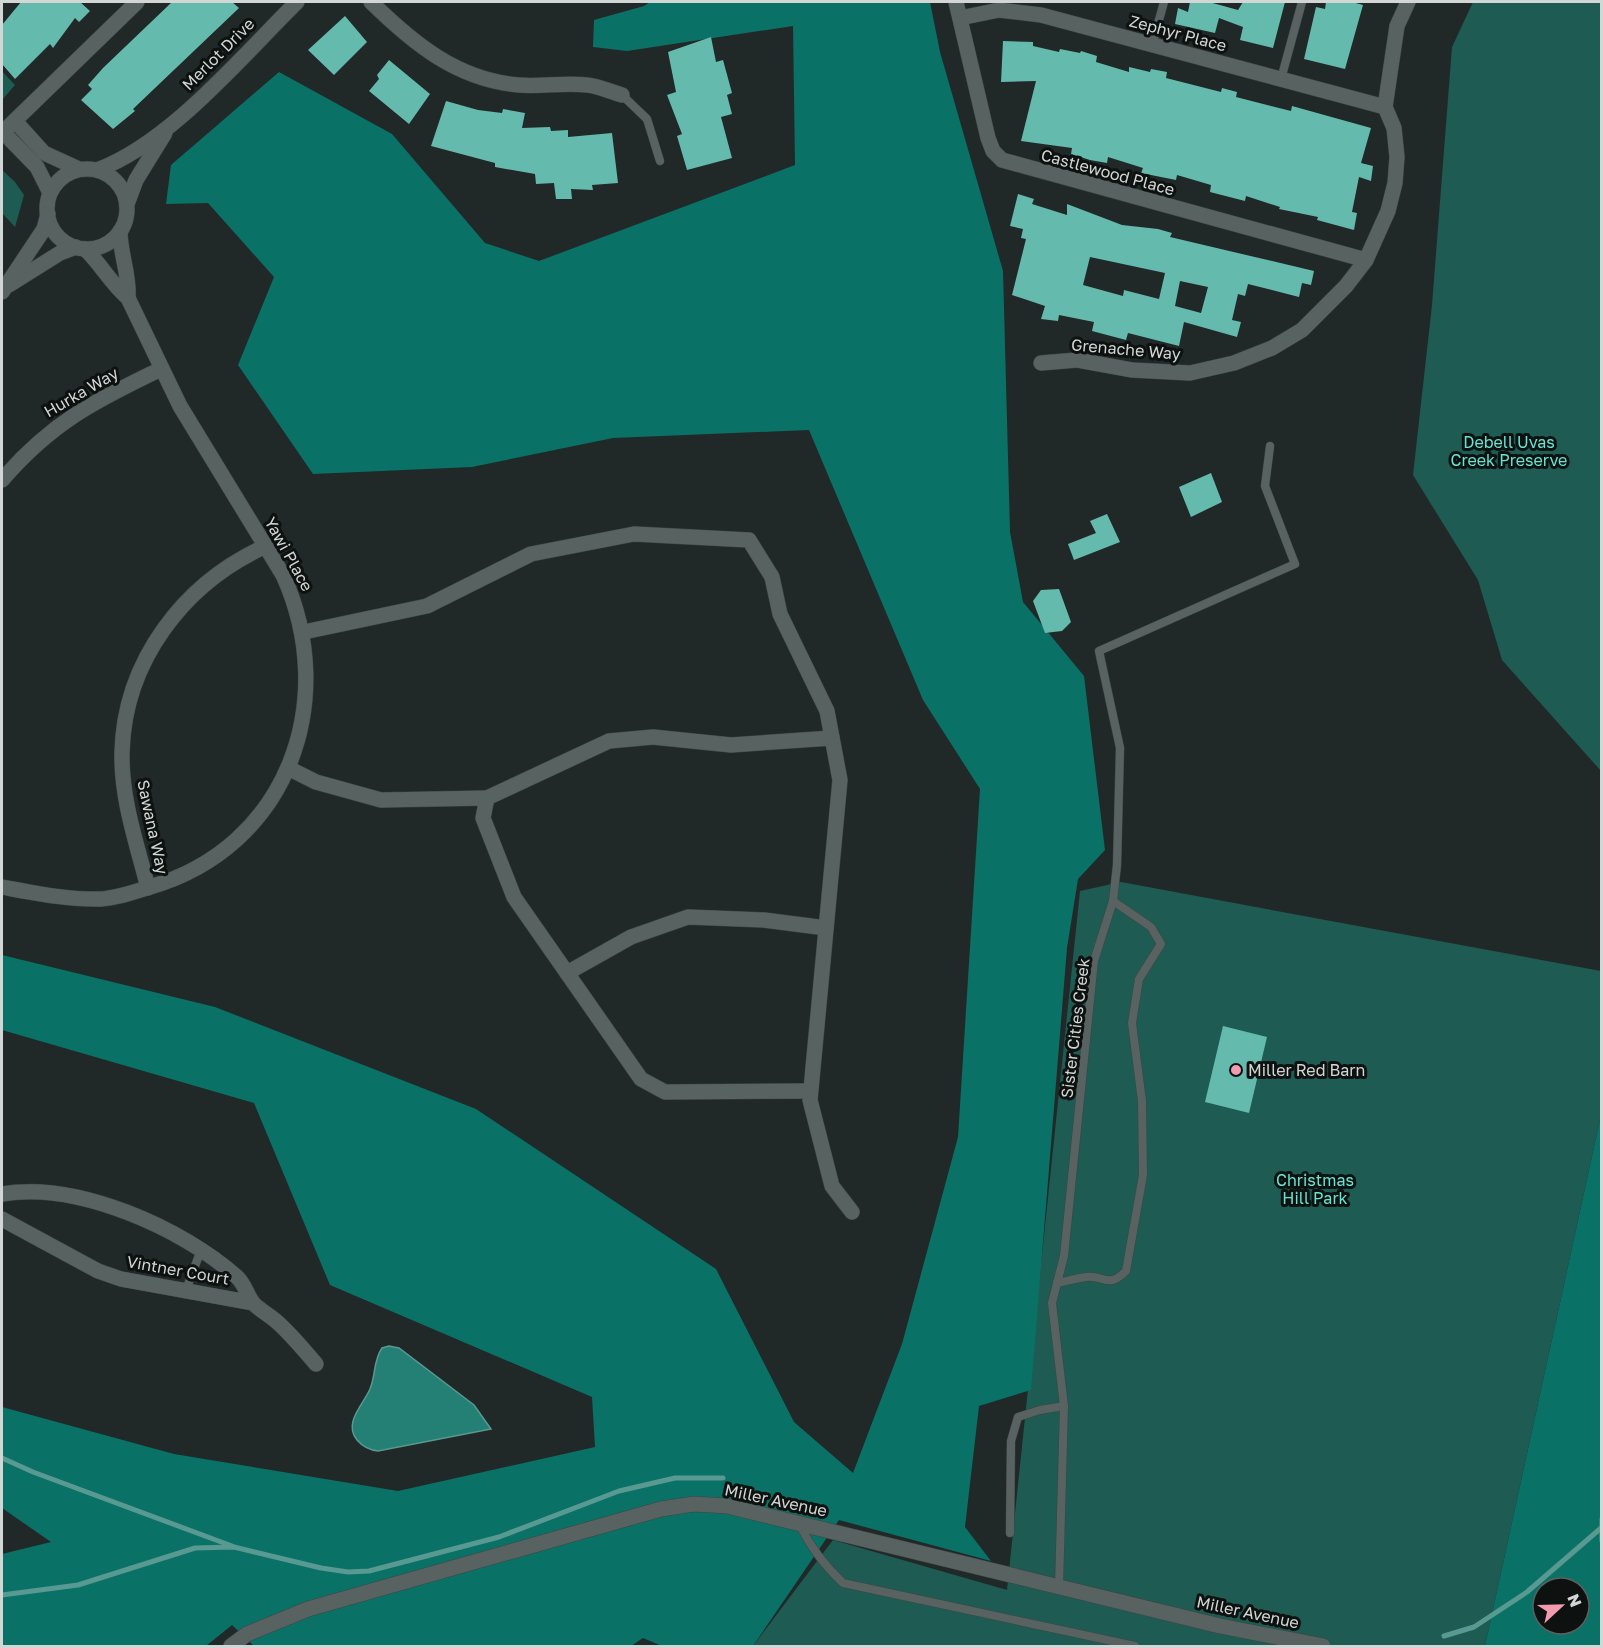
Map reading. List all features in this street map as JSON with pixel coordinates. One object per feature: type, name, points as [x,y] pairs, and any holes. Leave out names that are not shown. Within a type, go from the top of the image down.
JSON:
[{"type":"street","points":[[50,193],[37,167],[2,133],[137,2]]},
{"type":"street","name":"Merlot Drive","points":[[79,169],[97,170],[128,157],[165,132],[297,2]]},
{"type":"street","points":[[371,2],[424,50],[452,67],[482,78],[517,85],[588,85],[622,95]]},
{"type":"street","name":"Castlewood Place","points":[[956,2],[988,138],[993,151],[1002,160],[1366,260]]},
{"type":"street","name":"Grenache Way","points":[[1041,363],[1077,360],[1132,369],[1190,374],[1234,363],[1272,348],[1302,330],[1346,286],[1366,260],[1388,211],[1395,183],[1397,157],[1394,128],[1385,107],[1397,26],[1408,2]]},
{"type":"street","name":"Zephyr Place","points":[[960,18],[999,10],[1027,8],[1152,45],[1385,107]]},
{"type":"street","points":[[15,121],[44,153],[79,169]]},
{"type":"street","name":"Merlot Drive","points":[[128,298],[129,285],[123,263],[120,231],[127,216],[127,204],[136,180],[165,132]]},
{"type":"street","points":[[5,288],[44,229],[50,193],[59,179],[79,169]]},
{"type":"street","points":[[97,170],[111,177],[118,184],[127,204]]},
{"type":"street","points":[[48,214],[58,237],[80,248],[128,298]]},
{"type":"street","points":[[5,288],[60,253],[108,243],[120,231]]},
{"type":"street","name":"Yawi Place","points":[[2,887],[70,898],[103,899],[173,880],[202,867],[249,828],[290,769],[300,734],[305,700],[306,666],[304,632],[296,602],[266,546],[199,438],[161,369],[128,298]]},
{"type":"street","name":"Hurka Way","points":[[2,480],[49,431],[72,414],[161,369]]},
{"type":"street","points":[[304,632],[427,606],[531,554],[634,534],[749,540],[772,578],[780,614],[827,711],[840,780],[810,1101],[832,1186],[852,1212]]},
{"type":"street","name":"Sawana Way","points":[[148,888],[130,818],[123,773],[124,725],[134,685],[145,657],[179,609],[224,570],[266,546]]},
{"type":"street","points":[[290,769],[316,782],[381,800],[487,798],[609,741],[653,737],[731,745],[832,738]]},
{"type":"street","points":[[487,798],[483,818],[514,897],[641,1080],[665,1092],[810,1091]]},
{"type":"street","points":[[567,973],[631,936],[688,917],[764,920],[826,928]]},
{"type":"street","name":"Vintner Court","points":[[2,1194],[37,1193],[83,1200],[146,1219],[176,1233],[239,1279],[253,1303],[276,1321],[316,1364]]},
{"type":"street","name":"Vintner Court","points":[[2,1219],[98,1271],[121,1279],[253,1303]]},
{"type":"street","name":"Miller Avenue","points":[[231,1647],[248,1634],[308,1609],[661,1509],[694,1504],[727,1506],[1220,1626],[1323,1647]]},
{"type":"lane","points":[[1152,45],[1164,2]]},
{"type":"lane","points":[[1281,79],[1302,2]]},
{"type":"lane","points":[[622,95],[647,119],[660,161]]},
{"type":"lane","name":"Sister Cities Creek","points":[[1059,1587],[1064,1406],[1052,1303],[1064,1256],[1094,962],[1113,901],[1117,865],[1120,748],[1099,651],[1294,564],[1265,486],[1270,446]]},
{"type":"lane","points":[[1057,1283],[1089,1276],[1107,1281],[1117,1280],[1126,1271],[1143,1175],[1142,1101],[1132,1023],[1139,979],[1161,944],[1151,927],[1113,901]]},
{"type":"lane","points":[[186,1290],[201,1250]]},
{"type":"lane","points":[[1010,1533],[1011,1441],[1018,1417],[1064,1406]]},
{"type":"lane","points":[[799,1523],[826,1567],[843,1582],[1135,1647]]},
{"type":"green space","name":"Debell Uvas Creek Preserve","points":[[1473,2],[1601,2],[1601,771],[1502,660],[1478,580],[1413,475],[1432,305],[1452,47]]},
{"type":"green space","points":[[2,71],[15,85],[2,100]]},
{"type":"green space","points":[[2,170],[15,182],[24,195],[15,227],[2,213]]},
{"type":"green space","name":"Christmas Hill Park","points":[[1121,882],[1601,971],[1601,1115],[1485,1646],[753,1646],[833,1540],[1007,1590],[1080,891]]},
{"type":"shaded area","points":[[650,2],[930,2],[940,52],[1003,271],[1010,532],[1023,602],[1084,676],[1105,850],[1078,879],[1067,948],[1031,1390],[979,1406],[965,1527],[991,1561],[839,1520],[753,1646],[662,1646],[643,1638],[631,1646],[254,1646],[232,1625],[206,1646],[2,1646],[2,1554],[51,1542],[2,1508],[2,1407],[174,1454],[398,1491],[595,1447],[592,1397],[330,1285],[254,1103],[2,1030],[2,955],[215,1007],[476,1109],[716,1269],[794,1422],[853,1473],[902,1344],[958,1137],[980,789],[923,700],[809,430],[613,438],[472,467],[313,474],[238,365],[274,277],[208,203],[166,204],[171,165],[279,72],[392,134],[485,243],[539,261],[795,165],[793,26],[627,51],[593,47],[594,20],[644,6]]},
{"type":"shaded area","points":[[1601,1115],[1601,1646],[1485,1646]]},
{"type":"shaded area","points":[[389,1346],[399,1348],[474,1405],[491,1429],[378,1451],[362,1445],[353,1434],[353,1421],[370,1389],[379,1353],[382,1348]]},
{"type":"building","points":[[21,2],[80,2],[90,11],[79,22],[75,18],[53,48],[50,44],[15,79],[2,64],[2,25]]},
{"type":"building","points":[[172,2],[232,2],[239,8],[133,109],[135,111],[113,129],[81,100],[92,89],[88,85],[103,68]]},
{"type":"building","points":[[1190,2],[1209,2],[1238,10],[1243,2],[1285,2],[1273,48],[1240,40],[1243,27],[1219,18],[1215,33],[1175,24],[1178,8],[1188,12]]},
{"type":"building","points":[[1326,2],[1352,2],[1363,5],[1345,69],[1304,59],[1316,7],[1325,9]]},
{"type":"building","points":[[345,16],[367,42],[334,75],[308,50]]},
{"type":"building","points":[[711,37],[716,62],[723,60],[732,93],[727,95],[732,114],[721,117],[732,158],[687,170],[677,136],[682,134],[667,95],[676,92],[668,52]]},
{"type":"building","points":[[1003,41],[1033,42],[1033,46],[1059,52],[1060,49],[1080,53],[1081,51],[1097,56],[1096,62],[1129,72],[1129,67],[1150,72],[1151,69],[1167,72],[1166,78],[1221,92],[1222,88],[1237,92],[1236,97],[1291,111],[1292,106],[1371,128],[1361,163],[1373,166],[1371,181],[1359,177],[1352,212],[1357,213],[1354,230],[1317,220],[1318,217],[1279,209],[1280,207],[1246,196],[1245,201],[1210,192],[1211,185],[1177,175],[1176,180],[1141,173],[1143,168],[1108,157],[1107,163],[1090,160],[1071,154],[1072,148],[1021,141],[1036,81],[1001,82]]},
{"type":"building","points":[[389,60],[430,94],[409,124],[369,91],[379,79],[377,75]]},
{"type":"building","points":[[446,101],[478,110],[502,113],[503,109],[525,113],[522,128],[550,127],[551,131],[568,130],[568,137],[612,133],[618,183],[592,185],[593,190],[571,189],[572,199],[556,199],[554,183],[536,184],[535,174],[495,167],[495,163],[431,146]]},
{"type":"building","points":[[1018,194],[1034,199],[1032,204],[1067,215],[1067,204],[1122,225],[1158,229],[1172,233],[1170,237],[1314,271],[1311,285],[1302,283],[1299,297],[1248,284],[1245,296],[1238,294],[1232,320],[1241,322],[1237,337],[1184,322],[1179,346],[1128,333],[1126,340],[1092,331],[1094,322],[1059,315],[1058,321],[1041,319],[1045,306],[1012,295],[1026,239],[1021,238],[1023,229],[1010,226]],"holes":[[[1090,257],[1165,273],[1159,299],[1124,290],[1123,296],[1083,285]],[[1180,281],[1208,287],[1201,313],[1175,306]]]},
{"type":"building","points":[[1211,473],[1222,502],[1191,517],[1179,487]]},
{"type":"building","points":[[1107,514],[1120,542],[1074,560],[1068,544],[1096,533],[1090,521]]},
{"type":"building","points":[[1059,589],[1071,622],[1062,631],[1045,633],[1033,601],[1041,590]]},
{"type":"building","name":"Miller Red Barn","points":[[1223,1026],[1267,1037],[1249,1113],[1205,1102]]},
{"type":"waterway","points":[[2,1458],[33,1472],[232,1546]]},
{"type":"waterway","points":[[2,1595],[78,1585],[195,1548],[234,1547],[321,1568],[348,1572],[369,1571],[499,1537],[619,1491],[675,1478],[723,1478]]},
{"type":"waterway","points":[[1602,1519],[1602,1541]]},
{"type":"waterway","points":[[1444,1636],[1474,1627],[1527,1592],[1601,1528]]},
{"type":"place","name":"Miller Red Barn","points":[[1236,1070]]}]
